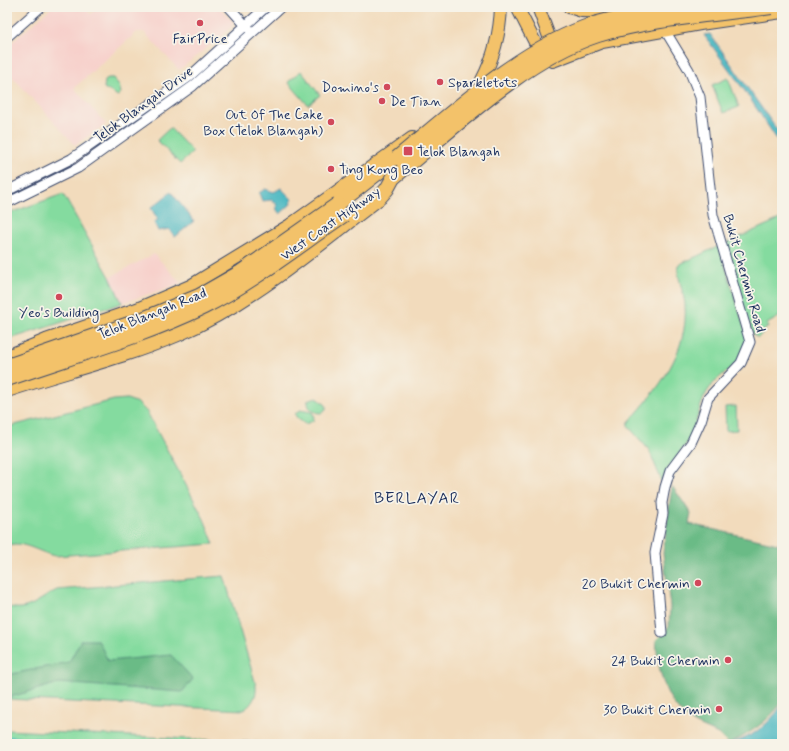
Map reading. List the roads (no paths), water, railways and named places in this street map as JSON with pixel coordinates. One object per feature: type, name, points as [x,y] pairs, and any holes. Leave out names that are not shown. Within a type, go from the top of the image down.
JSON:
[{"type":"highway","name":"West Coast Highway","points":[[7,366],[143,319],[199,296],[241,272],[338,204],[498,76],[536,52],[594,24],[677,7]]},
{"type":"highway","name":"West Coast Highway","points":[[7,379],[148,330],[204,306],[247,281],[326,228],[393,178],[522,74],[556,53],[598,35],[650,24],[771,7]]},
{"type":"highway","points":[[7,390],[124,354],[179,334],[219,312],[281,272],[379,198],[387,189],[393,178]]},
{"type":"main road","points":[[482,80],[492,60],[496,45],[501,7]]},
{"type":"main road","points":[[517,7],[536,44],[551,62]]},
{"type":"main road","points":[[538,7],[550,37],[551,62]]},
{"type":"main road","points":[[569,7],[582,11],[612,12]]},
{"type":"main road","name":"Telok Blangah Road","points":[[7,356],[46,340],[137,310],[190,286],[290,225],[435,121],[482,80],[536,44],[587,20],[634,7]]},
{"type":"main road","name":"Telok Blangah Road","points":[[7,384],[205,310],[276,268],[374,200],[499,99],[551,62],[602,42],[665,30],[782,12]]},
{"type":"main road","points":[[435,121],[442,121],[448,124],[452,129],[453,135]]},
{"type":"main road","points":[[98,323],[104,329],[109,346]]},
{"type":"street","points":[[7,37],[41,7]]},
{"type":"street","points":[[230,7],[253,33]]},
{"type":"street","name":"Telok Blangah Drive","points":[[7,191],[71,159],[188,77],[266,7]]},
{"type":"street","name":"Telok Blangah Drive","points":[[7,202],[78,168],[193,86],[281,7]]},
{"type":"street","name":"Bukit Chermin Road","points":[[645,7],[652,13],[665,30],[689,70],[700,97],[713,215],[750,342],[741,363],[708,398],[701,421],[691,443],[670,471],[655,554],[662,633]]},
{"type":"water","points":[[710,34],[782,137],[782,151],[780,144],[747,94],[704,35]]},
{"type":"water","points":[[281,188],[292,199],[290,205],[280,214],[277,210],[276,203],[272,200],[262,201],[259,193],[265,189],[274,192]]},
{"type":"water","points":[[171,192],[194,221],[175,237],[169,229],[158,231],[154,222],[158,220],[151,208]]},
{"type":"water","points":[[782,705],[782,744],[730,744],[753,734],[771,719]]},
{"type":"waterway","points":[[7,742],[42,744]]},
{"type":"place","name":"FairPrice","points":[[200,23]]},
{"type":"place","name":"Sparkletots","points":[[440,82]]},
{"type":"place","name":"Domino's","points":[[387,87]]},
{"type":"place","name":"De Tian","points":[[382,101]]},
{"type":"place","name":"Out Of The Cake Box (Telok Blangah)","points":[[331,122]]},
{"type":"place","name":"Telok Blangah","points":[[408,151]]},
{"type":"place","name":"Ting Kong Beo","points":[[331,169]]},
{"type":"place","name":"Yeo's Building","points":[[59,297]]},
{"type":"place","name":"20 Bukit Chermin","points":[[698,583]]},
{"type":"place","name":"24 Bukit Chermin","points":[[728,660]]},
{"type":"place","name":"30 Bukit Chermin","points":[[719,709]]},
{"type":"district","name":"BERLAYAR","points":[[417,497]]}]
